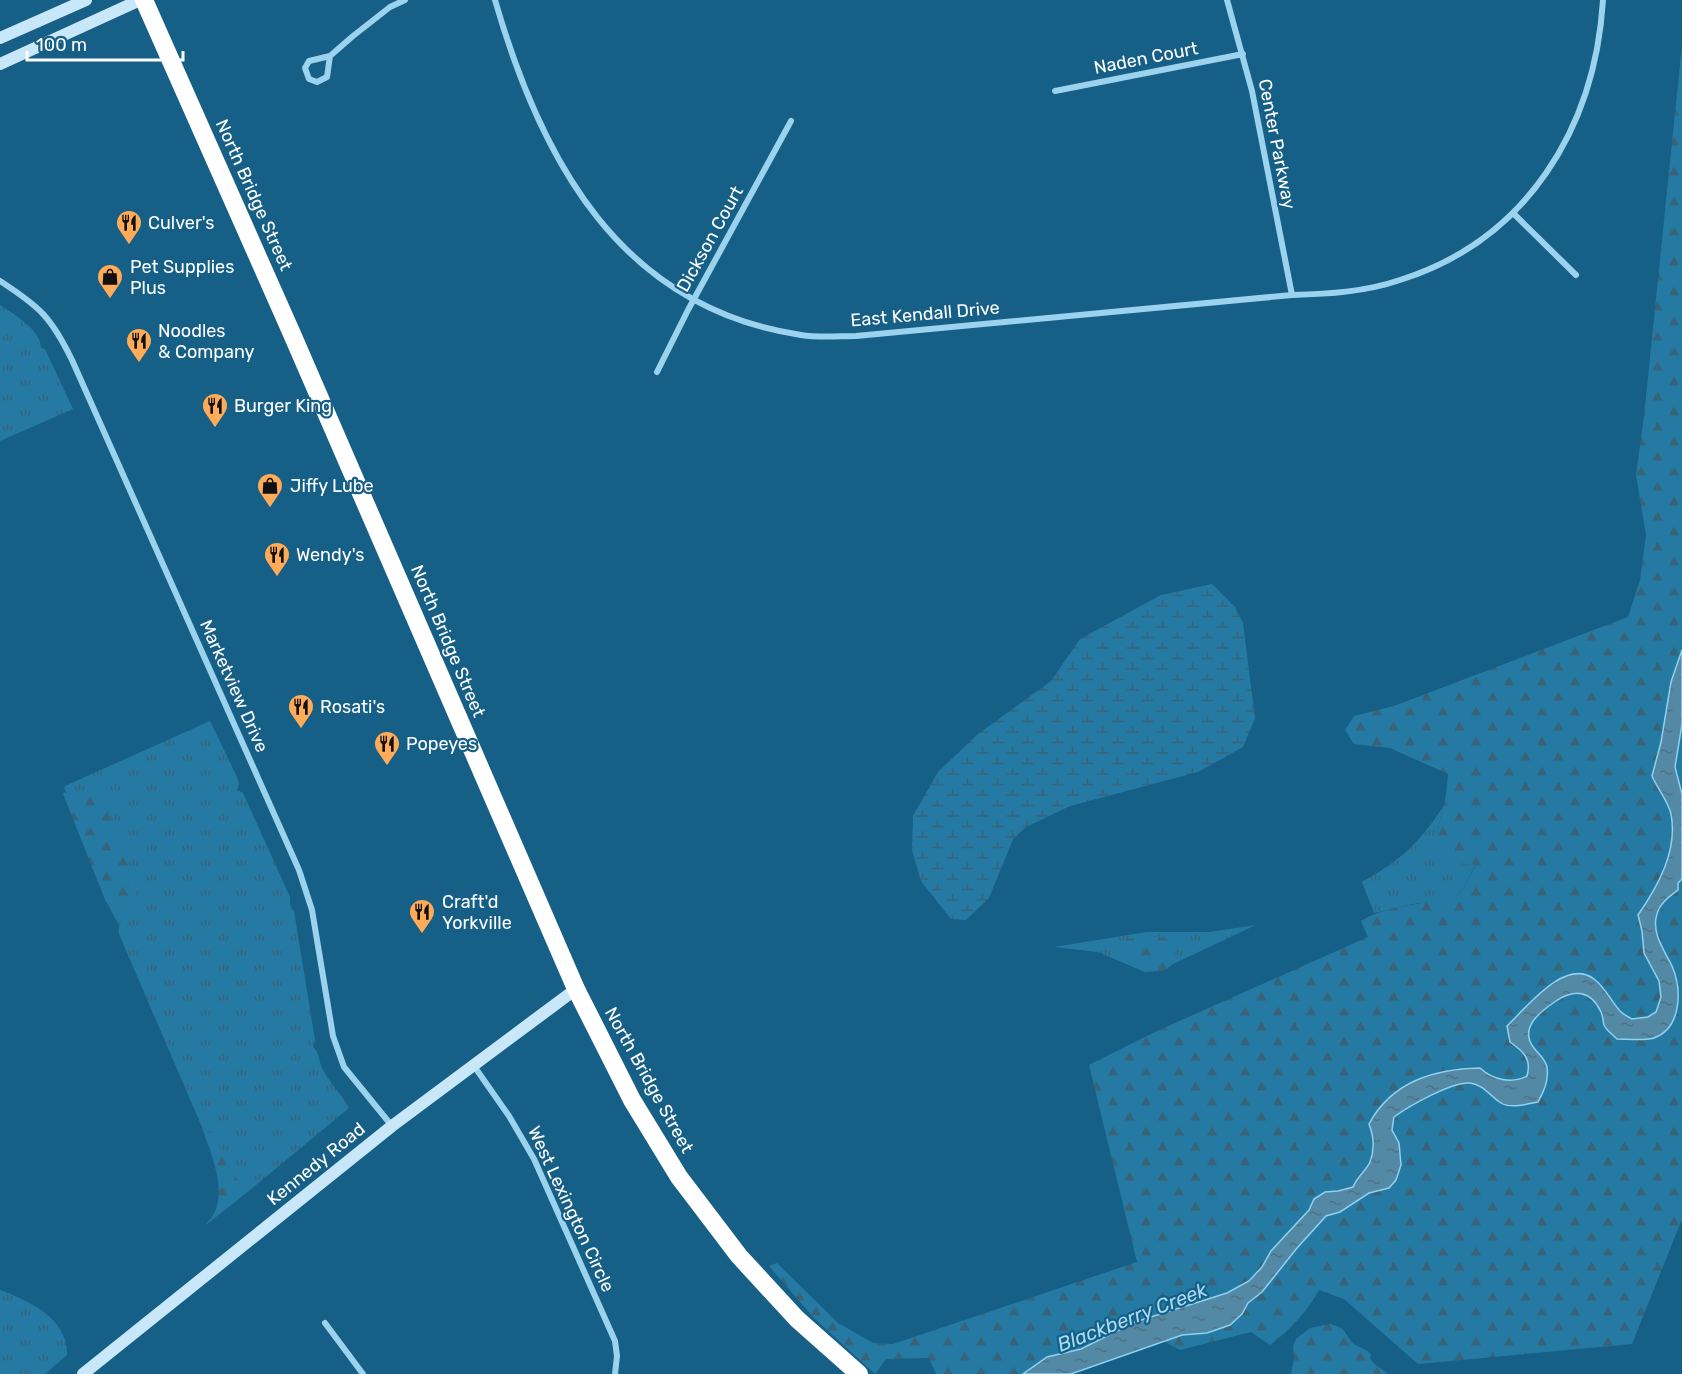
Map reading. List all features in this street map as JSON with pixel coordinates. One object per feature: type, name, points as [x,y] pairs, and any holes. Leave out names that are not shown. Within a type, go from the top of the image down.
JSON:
[{"type":"highway","name":"North Bridge Street","points":[[144,0],[292,334],[576,989],[632,1100],[679,1177],[739,1256],[797,1319],[859,1374]]},
{"type":"main road","points":[[0,38],[86,0]]},
{"type":"main road","points":[[0,64],[140,0]]},
{"type":"main road","name":"Kennedy Road","points":[[83,1374],[392,1126],[576,989]]},
{"type":"street","points":[[330,56],[327,77],[317,82],[309,79],[305,68],[309,61],[330,56],[390,7],[405,0]]},
{"type":"street","name":"East Kendall Drive","points":[[495,0],[526,94],[551,149],[584,202],[615,239],[649,271],[694,299],[732,317],[804,335],[856,336],[1333,293],[1371,288],[1430,270],[1458,255],[1514,214],[1552,165],[1574,125],[1587,89],[1596,53],[1603,0]]},
{"type":"street","name":"Center Parkway","points":[[1227,0],[1243,54],[1260,128],[1292,295]]},
{"type":"street","name":"Naden Court","points":[[1055,91],[1243,54]]},
{"type":"street","name":"Dickson Court","points":[[657,372],[791,121]]},
{"type":"street","points":[[1514,214],[1576,275]]},
{"type":"street","name":"Marketview Drive","points":[[0,281],[50,319],[72,360],[299,870],[312,910],[333,1036],[344,1066],[392,1126]]},
{"type":"street","name":"West Lexington Circle","points":[[474,1066],[525,1143],[558,1212],[615,1341],[617,1356],[615,1374]]},
{"type":"street","points":[[325,1323],[363,1374]]},
{"type":"green space","points":[[1682,45],[1682,1219],[1632,1344],[1418,1364],[1344,1299],[1319,1290],[1298,1320],[1270,1345],[1251,1332],[1180,1350],[1138,1327],[1061,1355],[1070,1374],[936,1374],[929,1358],[886,1359],[875,1374],[814,1318],[769,1266],[777,1263],[838,1323],[873,1343],[893,1344],[1137,1262],[1089,1065],[1157,1031],[1368,937],[1361,921],[1372,915],[1460,894],[1476,865],[1454,862],[1439,846],[1437,833],[1446,795],[1448,774],[1390,748],[1354,744],[1345,730],[1354,716],[1394,706],[1628,617],[1640,580],[1646,535],[1636,475]]},
{"type":"green space","points":[[0,305],[26,323],[37,335],[41,348],[45,349],[73,409],[0,441]]},
{"type":"green space","points":[[1212,584],[1235,607],[1243,623],[1255,718],[1243,747],[1198,772],[1070,806],[1026,827],[1013,839],[989,898],[966,920],[951,919],[921,881],[912,850],[913,816],[938,772],[978,734],[1051,681],[1080,639],[1161,595]]},
{"type":"green space","points":[[210,721],[237,777],[239,784],[237,790],[243,793],[290,897],[315,1040],[313,1047],[325,1073],[349,1108],[250,1190],[235,1177],[216,1141],[202,1127],[119,934],[122,915],[136,887],[108,810],[75,793],[68,794],[64,788]]},
{"type":"green space","points":[[88,790],[97,793],[109,813],[135,881],[134,899],[119,925],[106,902],[63,794]]},
{"type":"green space","points":[[1443,807],[1437,833],[1476,864],[1460,894],[1445,900],[1413,904],[1374,913],[1362,882],[1408,850],[1426,831]]},
{"type":"green space","points":[[1256,925],[1173,964],[1165,970],[1145,972],[1098,952],[1054,947],[1147,932],[1209,932]]},
{"type":"green space","points":[[1155,937],[1173,939],[1176,951],[1173,964],[1165,970],[1145,972],[1119,957],[1117,949],[1128,939]]},
{"type":"green space","points":[[202,1127],[216,1141],[235,1177],[250,1190],[206,1225],[216,1209],[219,1189],[218,1178]]},
{"type":"green space","points":[[0,1290],[45,1313],[61,1331],[66,1342],[67,1355],[45,1374],[0,1374]]},
{"type":"green space","points":[[1330,1324],[1343,1329],[1353,1343],[1369,1352],[1374,1363],[1388,1374],[1291,1374],[1294,1359],[1293,1346],[1296,1339],[1310,1328]]},
{"type":"water","points":[[1682,650],[1682,724],[1675,767],[1682,794],[1682,879],[1678,883],[1678,890],[1660,906],[1656,921],[1657,934],[1672,966],[1677,986],[1677,1007],[1670,1026],[1654,1038],[1617,1039],[1605,1027],[1601,1012],[1592,999],[1576,993],[1563,997],[1538,1015],[1530,1027],[1530,1041],[1547,1067],[1546,1085],[1538,1102],[1505,1105],[1479,1086],[1462,1083],[1431,1095],[1394,1117],[1392,1130],[1399,1143],[1401,1165],[1396,1180],[1389,1188],[1369,1193],[1340,1212],[1326,1216],[1262,1292],[1248,1303],[1242,1314],[1230,1325],[1207,1333],[1182,1335],[1071,1374],[1023,1374],[1047,1357],[1081,1349],[1135,1322],[1227,1293],[1249,1281],[1262,1267],[1271,1251],[1309,1210],[1314,1199],[1325,1192],[1353,1187],[1372,1157],[1373,1143],[1369,1124],[1390,1097],[1402,1088],[1431,1075],[1463,1069],[1480,1068],[1503,1080],[1515,1080],[1527,1076],[1527,1060],[1522,1052],[1510,1042],[1507,1026],[1535,997],[1559,979],[1583,974],[1594,979],[1620,1011],[1632,1019],[1648,1017],[1656,1012],[1661,997],[1659,981],[1644,953],[1638,915],[1665,868],[1672,841],[1671,814],[1652,776],[1661,742],[1671,682]]},
{"type":"place","name":"Culver's","points":[[129,246]]},
{"type":"place","name":"Pet Supplies Plus","points":[[110,300]]},
{"type":"place","name":"Noodles & Company","points":[[139,364]]},
{"type":"place","name":"Burger King","points":[[215,429]]},
{"type":"place","name":"Jiffy Lube","points":[[270,509]]},
{"type":"place","name":"Wendy's","points":[[277,578]]},
{"type":"place","name":"Rosati's","points":[[301,730]]},
{"type":"place","name":"Popeyes","points":[[387,767]]},
{"type":"place","name":"Craft'd Yorkville","points":[[422,935]]},
{"type":"water label","name":"Blackberry Creek","points":[[1132,1317]]}]
